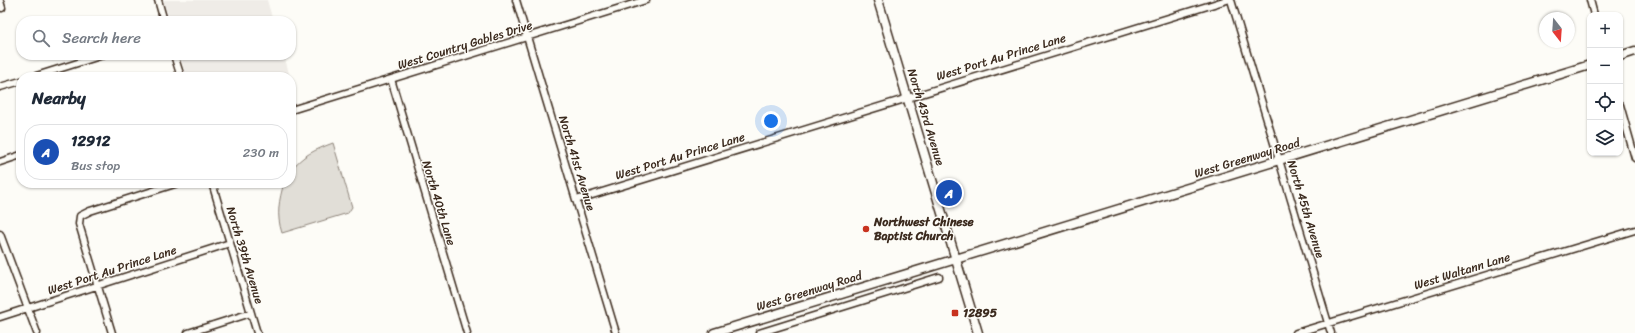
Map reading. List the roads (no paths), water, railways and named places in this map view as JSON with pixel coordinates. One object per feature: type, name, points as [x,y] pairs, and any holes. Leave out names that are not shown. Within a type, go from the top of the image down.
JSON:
[{"type":"main road","name":"North 43rd Avenue","points":[[878,0],[978,333]]},
{"type":"main road","points":[[1623,55],[1635,52]]},
{"type":"main road","name":"West Greenway Road","points":[[714,333],[1587,66]]},
{"type":"street","points":[[158,0],[163,16]]},
{"type":"street","name":"North 41st Avenue","points":[[516,0],[616,333]]},
{"type":"street","name":"West Country Gables Drive","points":[[296,108],[646,0]]},
{"type":"street","name":"West Port Au Prince Lane","points":[[576,200],[907,97],[1227,0]]},
{"type":"street","name":"North 45th Avenue","points":[[1232,0],[1331,333]]},
{"type":"street","points":[[1590,0],[1593,12]]},
{"type":"street","points":[[0,1],[2,8]]},
{"type":"street","points":[[49,72],[87,60]]},
{"type":"street","points":[[176,60],[179,72]]},
{"type":"street","name":"North 40th Lane","points":[[390,80],[466,333]]},
{"type":"street","points":[[0,87],[16,82]]},
{"type":"street","points":[[1623,116],[1635,158]]},
{"type":"street","points":[[0,162],[16,157]]},
{"type":"street","points":[[112,333],[79,224],[80,216],[90,211],[162,188]]},
{"type":"street","name":"North 39th Avenue","points":[[214,188],[258,333]]},
{"type":"street","name":"West Waltann Lane","points":[[1296,333],[1635,230]]},
{"type":"street","points":[[0,237],[37,333]]},
{"type":"street","name":"West Port Au Prince Lane","points":[[0,317],[230,243]]},
{"type":"street","points":[[912,272],[916,284]]},
{"type":"street","name":"West Greenway Road","points":[[759,333],[939,277]]},
{"type":"street","points":[[188,333],[251,313]]},
{"type":"place","name":"12912","points":[[949,193]]},
{"type":"place","name":"Northwest Chinese Baptist Church","points":[[866,229]]},
{"type":"place","name":"12895","points":[[955,313]]}]
